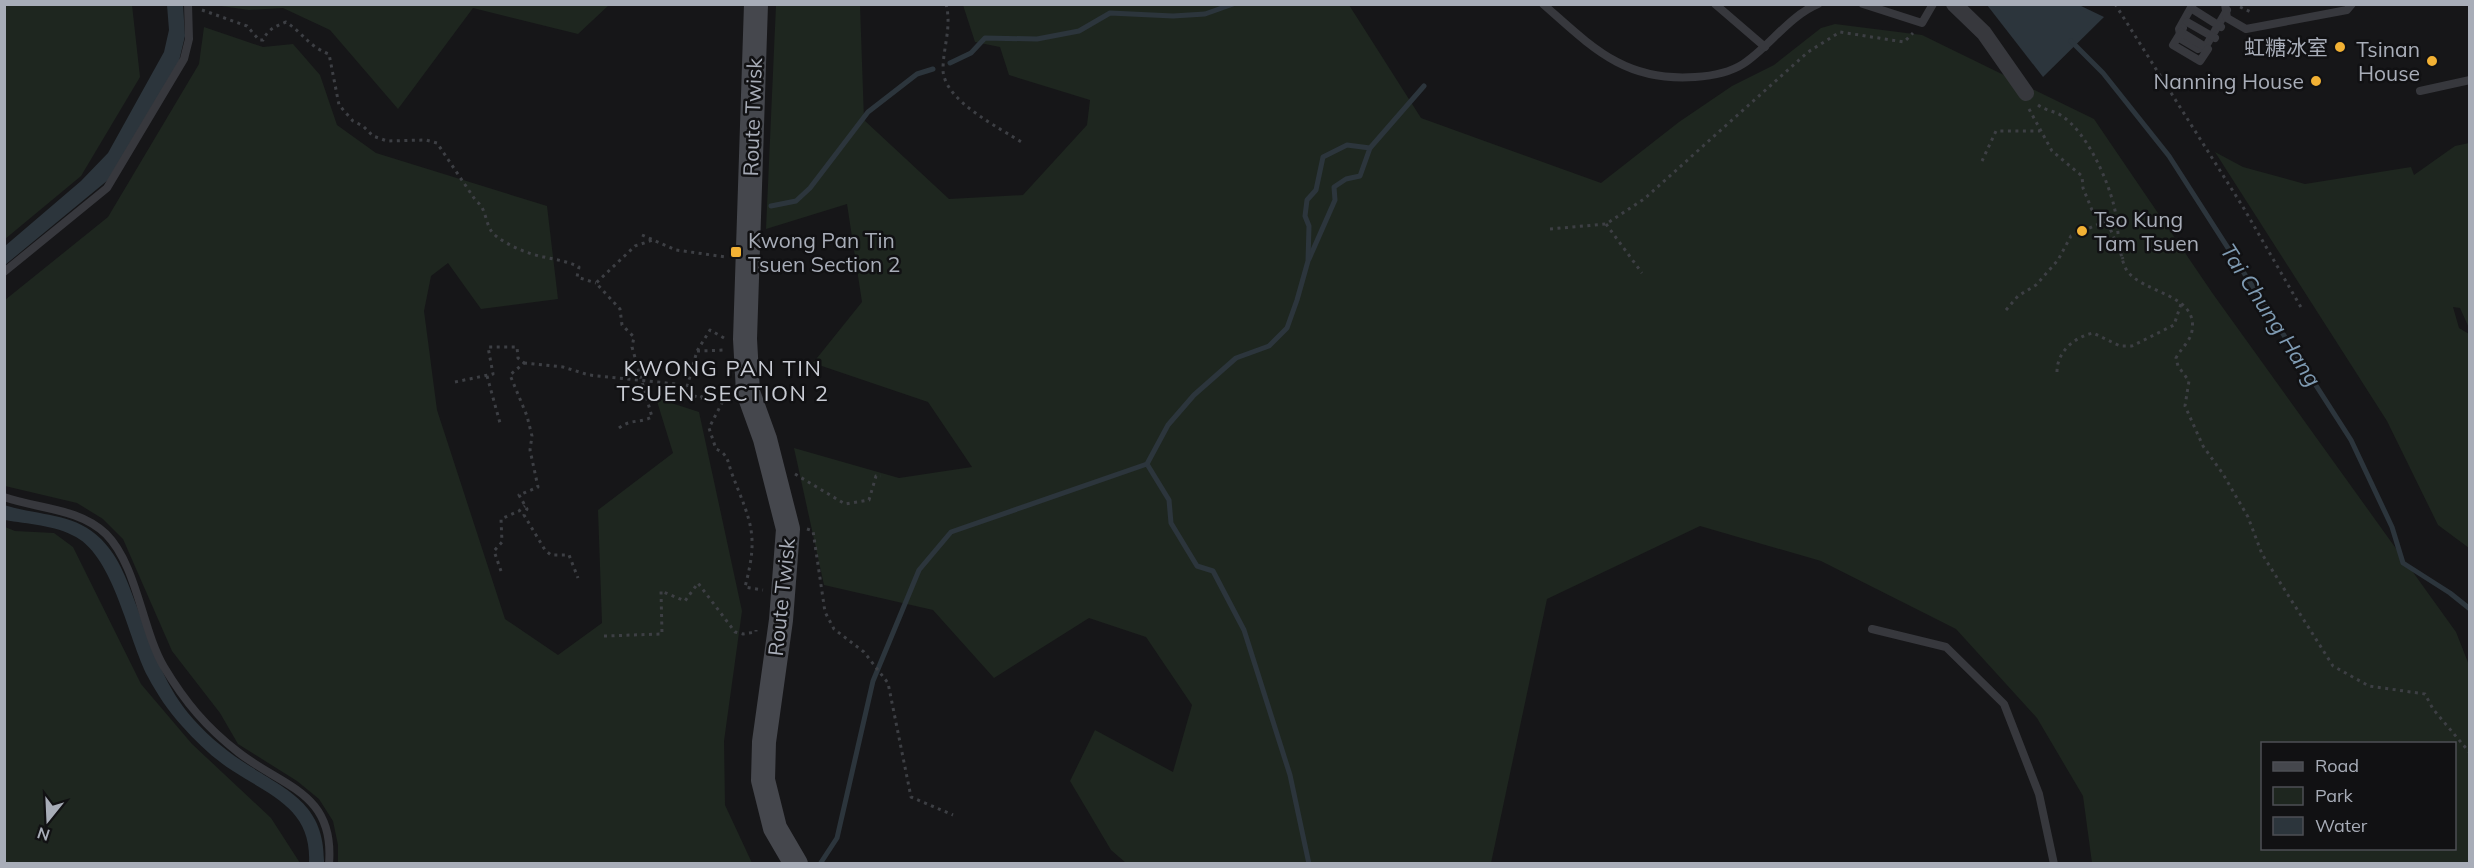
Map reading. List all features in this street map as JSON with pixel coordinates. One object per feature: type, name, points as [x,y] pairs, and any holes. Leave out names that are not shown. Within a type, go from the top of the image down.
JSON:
[{"type":"main road","name":"Route Twisk","points":[[756,4],[746,350],[748,392],[771,458],[788,529],[781,620],[764,742],[763,780],[775,828],[796,864]]},
{"type":"street","points":[[1954,4],[1984,33],[2027,94]]},
{"type":"lane","points":[[1543,4],[1619,65],[1648,75],[1676,78],[1725,72],[1741,65],[1808,9],[1818,4]]},
{"type":"lane","points":[[1715,4],[1765,47]]},
{"type":"lane","points":[[1863,4],[1922,22],[1933,4]]},
{"type":"lane","points":[[2195,6],[2173,45],[2200,61],[2227,18],[2225,4]]},
{"type":"lane","points":[[2195,6],[2179,29],[2181,39],[2198,49],[2206,46],[2230,4]]},
{"type":"lane","points":[[4,272],[107,188],[117,174],[184,59],[189,39],[189,5]]},
{"type":"lane","points":[[2195,6],[2222,27]]},
{"type":"lane","points":[[2227,18],[2246,29],[2349,7]]},
{"type":"lane","points":[[2187,22],[2215,38]]},
{"type":"lane","points":[[2181,32],[2208,49]]},
{"type":"lane","points":[[2420,91],[2469,80]]},
{"type":"lane","points":[[4,497],[57,509],[81,518],[106,534],[123,560],[162,664],[190,708],[240,754],[286,781],[314,804],[328,833],[331,849],[329,864]]},
{"type":"lane","points":[[1872,629],[1946,647],[2004,704],[2039,794],[2054,864]]},
{"type":"path","points":[[946,4],[948,37],[943,69],[946,83],[959,99],[1023,143]]},
{"type":"path","points":[[2115,4],[2243,207],[2302,309]]},
{"type":"path","points":[[2235,4],[2251,13],[2261,12]]},
{"type":"path","points":[[189,5],[247,26],[259,40],[263,40],[266,33],[275,26],[286,22],[301,32],[310,45],[329,54],[339,105],[353,121],[374,136],[387,141],[426,140],[437,143],[476,201],[482,205],[488,227],[495,236],[523,251],[567,261],[579,267],[577,277],[596,284],[620,309],[622,325],[634,337],[632,347],[652,417],[632,420],[620,428]]},
{"type":"path","points":[[1550,229],[1606,224],[1644,199],[1808,52],[1840,32],[1904,42],[1922,22]]},
{"type":"path","points":[[2027,94],[2028,106],[2052,152],[2082,176],[2083,188],[2092,210],[2106,221],[2128,271],[2137,281],[2170,295],[2188,312],[2192,328],[2190,336],[2176,358],[2178,366],[2189,381],[2185,406],[2203,446],[2223,474],[2248,517],[2262,554],[2333,666],[2368,686],[2425,694],[2433,709],[2469,753]]},
{"type":"path","points":[[2027,94],[2046,112],[2062,116],[2088,143],[2114,204],[2124,261]]},
{"type":"path","points":[[1982,161],[1996,131],[2040,131]]},
{"type":"path","points":[[2006,310],[2018,296],[2036,285],[2058,260],[2071,236],[2106,221]]},
{"type":"path","points":[[1606,224],[1642,273]]},
{"type":"path","points":[[642,235],[676,250],[695,251],[723,257],[749,257]]},
{"type":"path","points":[[596,284],[635,246],[653,240]]},
{"type":"path","points":[[2057,372],[2061,354],[2077,339],[2093,333],[2120,346],[2132,346],[2174,325],[2181,304]]},
{"type":"path","points":[[704,392],[701,398],[691,395],[687,387],[697,351],[710,330]]},
{"type":"path","points":[[455,382],[493,374],[488,347],[517,347],[518,358],[524,363],[563,367],[589,375],[687,387]]},
{"type":"path","points":[[697,351],[746,350]]},
{"type":"path","points":[[524,363],[510,375],[527,416],[532,436],[530,450],[538,487],[519,495],[527,509],[524,515],[545,550],[551,555],[569,555],[578,578]]},
{"type":"path","points":[[487,376],[500,423]]},
{"type":"path","points":[[727,393],[709,428],[716,449],[721,451],[730,462],[730,471],[746,506],[753,534],[753,557],[745,587],[782,592]]},
{"type":"path","points":[[771,458],[845,504],[869,500],[876,476],[881,476]]},
{"type":"path","points":[[501,571],[494,551],[502,542],[501,519],[525,506]]},
{"type":"path","points":[[788,529],[813,531],[825,612],[834,629],[864,652],[888,683],[911,797],[953,815]]},
{"type":"path","points":[[604,636],[663,634],[661,591],[685,601],[698,583],[735,632],[743,634],[756,632],[760,616],[781,620]]},
{"type":"path","points":[[909,864],[916,864]]},
{"type":"green space","points":[[5,4],[132,5],[140,77],[81,176],[5,239]]},
{"type":"green space","points":[[214,5],[609,5],[578,34],[473,8],[398,109],[330,30],[283,8],[249,10]]},
{"type":"green space","points":[[776,5],[860,5],[864,120],[949,199],[1023,195],[1087,125],[1090,100],[1009,75],[1000,47],[975,42],[963,5],[1349,5],[1421,118],[1601,183],[1679,122],[1732,86],[1774,65],[1821,28],[1835,24],[1922,35],[2094,119],[2213,294],[2456,632],[2469,665],[2469,863],[2092,863],[2083,796],[2037,718],[1956,629],[1821,561],[1700,526],[1547,599],[1491,863],[1126,863],[1111,850],[1070,781],[1095,730],[1173,772],[1192,705],[1146,637],[1089,618],[994,678],[933,610],[824,585],[794,448],[899,478],[972,467],[928,402],[813,363],[862,302],[847,204],[766,229]]},
{"type":"green space","points":[[204,27],[263,47],[293,44],[320,75],[337,125],[376,153],[547,206],[558,299],[481,309],[448,263],[431,276],[424,311],[437,410],[505,619],[558,655],[602,623],[598,510],[673,453],[656,398],[699,412],[742,611],[724,741],[725,805],[752,863],[338,863],[338,845],[333,821],[319,799],[297,781],[238,744],[220,713],[172,651],[123,539],[103,519],[77,503],[5,486],[5,300],[108,217],[199,64]]},
{"type":"green space","points":[[2469,143],[2469,328],[2460,308],[2453,307],[2459,328],[2469,334],[2469,548],[2438,525],[2387,421],[2215,152],[2243,167],[2305,184],[2411,167],[2414,175],[2455,146]]},
{"type":"green space","points":[[5,527],[15,531],[54,533],[73,547],[141,684],[192,744],[271,818],[300,863],[5,863]]},
{"type":"water","points":[[167,5],[183,5],[185,36],[179,61],[108,180],[5,265],[5,246],[81,181],[108,153],[164,52],[169,30]]},
{"type":"water","points":[[1987,5],[2079,5],[2104,17],[2043,77]]},
{"type":"water","points":[[4,505],[67,519],[90,530],[108,546],[123,571],[158,662],[179,701],[206,733],[220,745],[300,800],[318,825],[323,842],[324,863],[309,863],[304,829],[286,806],[212,756],[168,709],[148,677],[110,580],[89,547],[76,537],[59,530],[5,520]]},
{"type":"waterway","points":[[950,63],[971,53],[985,38],[1037,39],[1079,31],[1110,13],[1173,16],[1205,14],[1233,4]]},
{"type":"waterway","name":"Tai Chung Hang","points":[[2071,41],[2103,73],[2169,156],[2351,440],[2392,527],[2403,563],[2450,593],[2470,609]]},
{"type":"waterway","points":[[771,206],[796,201],[810,188],[868,112],[917,74],[933,69]]},
{"type":"waterway","points":[[820,864],[837,838],[873,681],[919,570],[951,532],[1147,464],[1168,425],[1194,395],[1236,358],[1269,346],[1287,328],[1308,261],[1309,226],[1305,216],[1307,200],[1316,190],[1323,157],[1347,145],[1370,148],[1424,86]]},
{"type":"waterway","points":[[1309,259],[1335,200],[1334,187],[1346,179],[1360,176],[1370,148]]},
{"type":"waterway","points":[[1147,464],[1169,500],[1171,523],[1197,566],[1213,571],[1244,630],[1290,775],[1309,864]]},
{"type":"place","name":"虹糖冰室","points":[[2340,47]]},
{"type":"place","name":"Tsinan House","points":[[2432,61]]},
{"type":"place","name":"Nanning House","points":[[2316,81]]},
{"type":"place","name":"Tso Kung Tam Tsuen","points":[[2082,231]]},
{"type":"place","name":"Kwong Pan Tin Tsuen Section 2","points":[[736,252]]},
{"type":"district","name":"KWONG PAN TIN TSUEN SECTION 2","points":[[723,380]]}]
